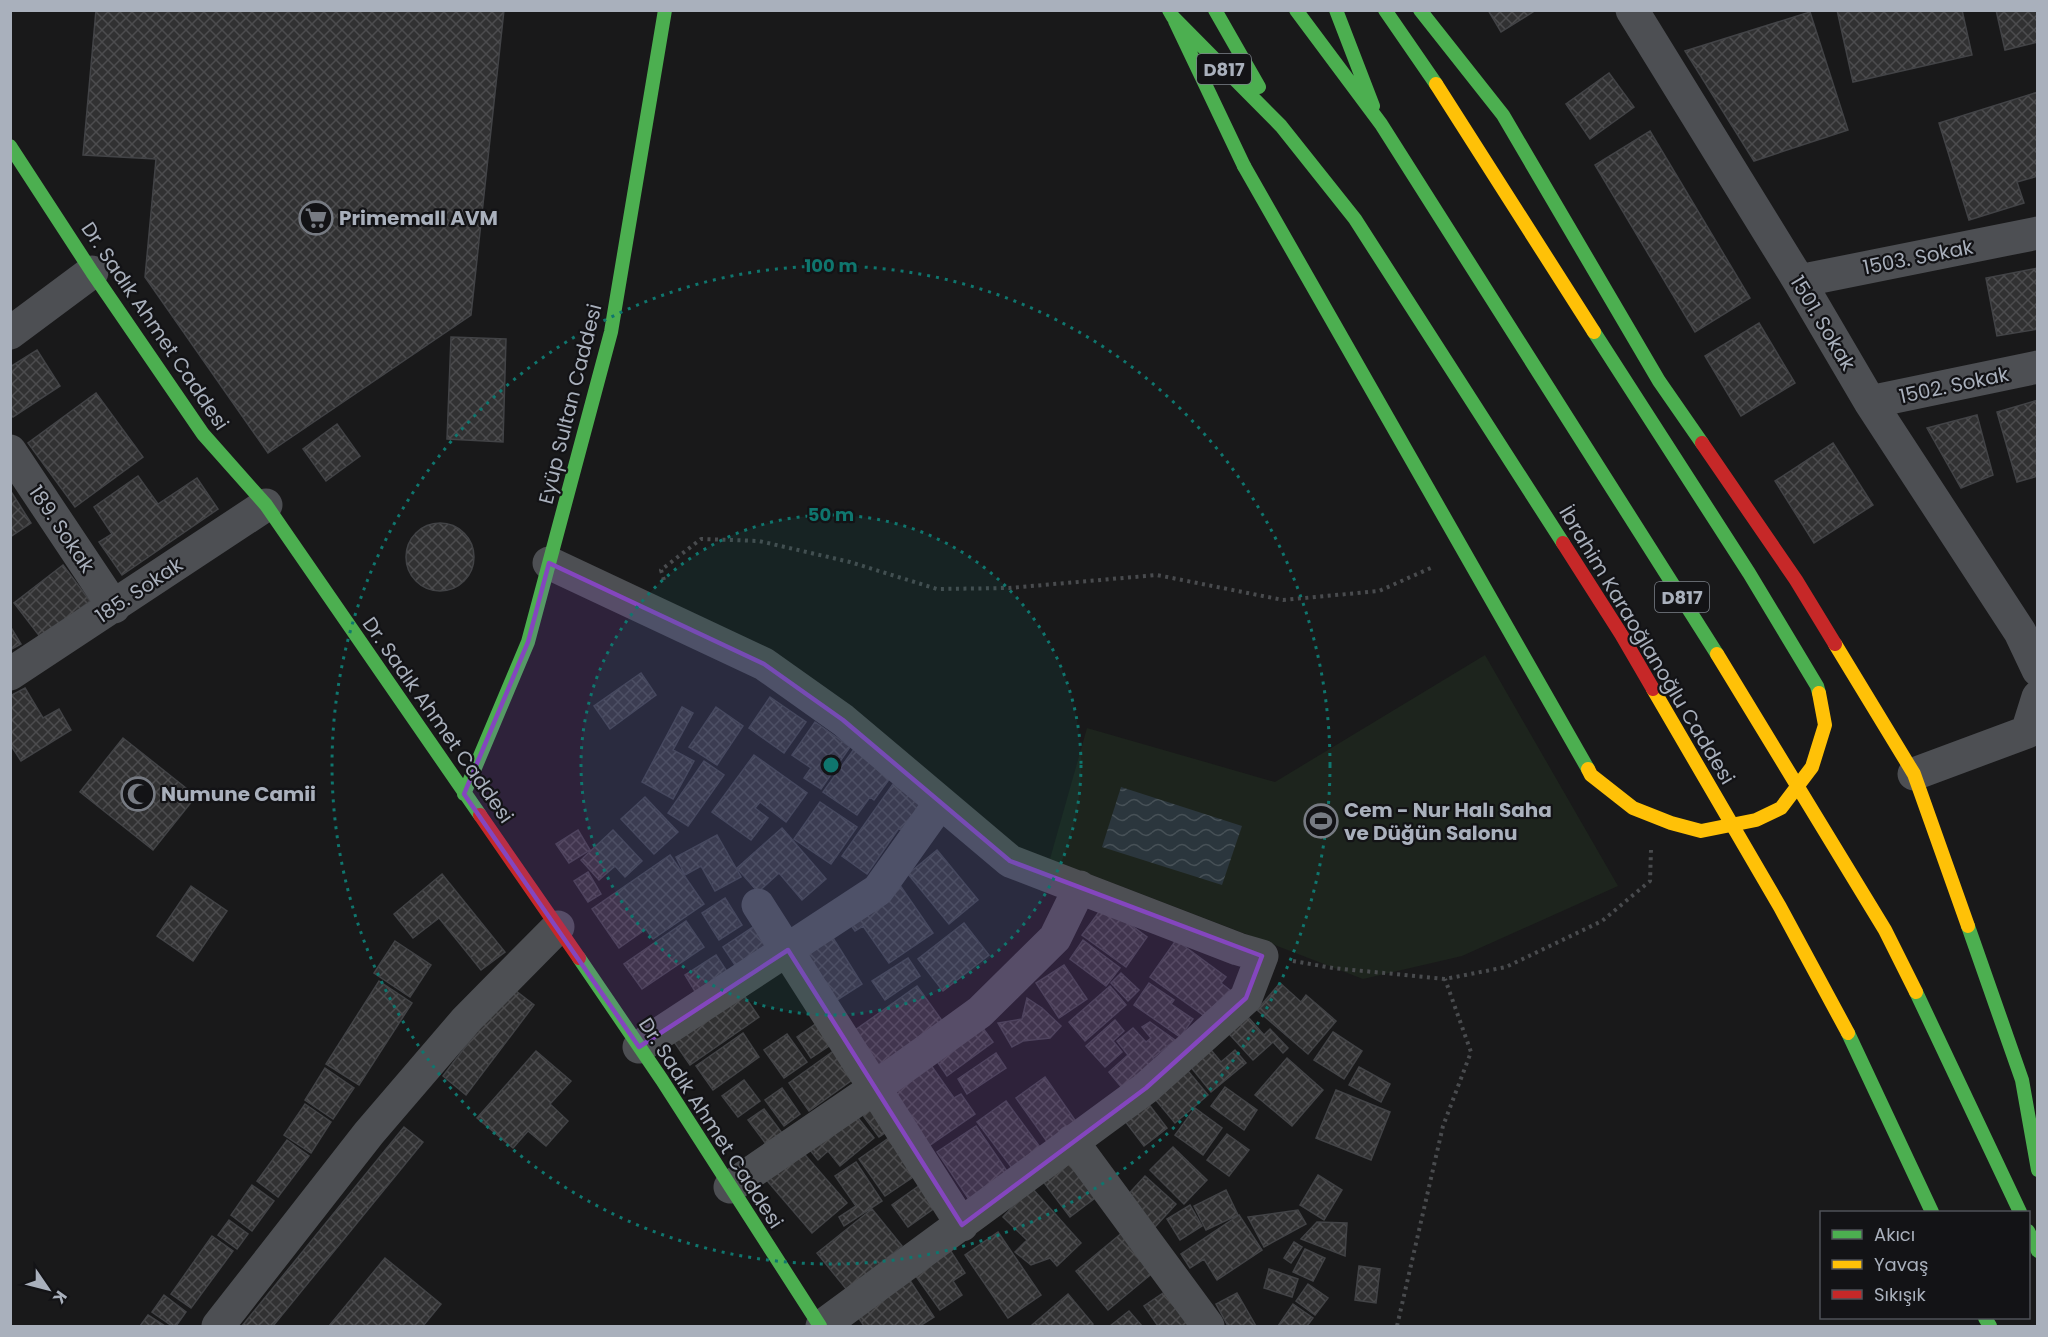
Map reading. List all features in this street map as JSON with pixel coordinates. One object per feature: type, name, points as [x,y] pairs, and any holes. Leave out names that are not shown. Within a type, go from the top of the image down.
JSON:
[{"type":"main road","name":"Eyüp Sultan Caddesi","points":[[464,794],[528,642],[611,332],[665,10]]},
{"type":"main road","points":[[1215,10],[1281,126]]},
{"type":"main road","name":"D817","points":[[1296,10],[1381,124],[1685,601],[1884,930],[1951,1064],[2020,1211]]},
{"type":"main road","points":[[1336,10],[1381,124]]},
{"type":"main road","points":[[1171,14],[1244,166],[1590,775],[1633,808],[1671,823],[1701,831],[1756,820],[1782,808],[1812,767],[1825,725],[1817,686],[1749,573],[1436,84],[1385,10]]},
{"type":"main road","points":[[1420,10],[1503,115],[1659,381],[1796,580],[1914,774],[2022,1080],[2037,1170]]},
{"type":"main road","name":"D817","points":[[1171,14],[1281,126]]},
{"type":"main road","name":"İbrahim Karaoğlanoğlu Caddesi","points":[[1281,126],[1355,219],[1622,634],[1796,936],[1851,1039],[1932,1211]]},
{"type":"main road","name":"Dr. Sadık Ahmet Caddesi","points":[[10,146],[92,272],[203,434],[266,505],[558,927],[821,1326]]},
{"type":"main road","points":[[2030,1235],[2037,1251]]},
{"type":"street","name":"1501. Sokak","points":[[1632,10],[1870,402],[2029,630],[2037,670]]},
{"type":"street","name":"1503. Sokak","points":[[1798,281],[2037,233]]},
{"type":"street","points":[[10,333],[92,272]]},
{"type":"street","name":"1502. Sokak","points":[[1870,402],[2037,367]]},
{"type":"street","name":"189. Sokak","points":[[10,451],[114,607]]},
{"type":"street","name":"185. Sokak","points":[[10,674],[266,505]]},
{"type":"street","points":[[549,563],[764,663],[843,720],[1010,861],[1238,949],[1262,956],[1246,998],[1146,1088],[962,1225],[821,1326]]},
{"type":"street","points":[[1914,774],[2027,732],[2037,697]]},
{"type":"street","points":[[639,1047],[878,890],[940,803]]},
{"type":"street","points":[[730,1186],[876,1087],[980,1012],[1055,938],[1080,887]]},
{"type":"street","points":[[758,905],[962,1225]]},
{"type":"street","points":[[218,1326],[369,1133],[466,1020],[558,927]]},
{"type":"street","points":[[1072,1141],[1208,1326]]},
{"type":"path","points":[[676,622],[661,570],[701,539],[759,541],[850,562],[938,589],[1009,588],[1157,575],[1283,600],[1379,591],[1464,552]]},
{"type":"path","points":[[1262,956],[1333,968],[1445,979],[1506,967],[1602,921],[1650,881],[1652,816]]},
{"type":"path","points":[[1397,1326],[1443,1126],[1472,1052],[1445,979]]},
{"type":"highlighted area","points":[[549,563],[764,664],[843,720],[1010,861],[1262,956],[1246,998],[1146,1088],[962,1225],[788,950],[639,1047],[464,794],[528,642]]},
{"type":"shaded area","name":"Cem - Nur Halı Saha ve Düğün Salonu","points":[[1485,655],[1618,886],[1462,956],[1363,979],[1050,859],[1087,728],[1275,782]]},
{"type":"water","points":[[1121,787],[1242,826],[1222,885],[1102,847]]},
{"type":"building","name":"Primemall AVM","points":[[96,10],[504,10],[471,315],[268,453],[145,277],[156,159],[83,155]]},
{"type":"building","points":[[1488,10],[1536,10],[1501,32]]},
{"type":"building","points":[[1837,10],[1962,10],[1972,55],[1853,82]]},
{"type":"building","points":[[1996,10],[2038,10],[2038,42],[2005,50]]},
{"type":"building","points":[[1810,12],[1848,130],[1754,161],[1685,51]]},
{"type":"building","points":[[1609,73],[1634,107],[1590,139],[1566,104]]},
{"type":"building","points":[[2038,92],[2038,176],[2017,182],[2024,203],[1969,220],[1939,123]]},
{"type":"building","points":[[1650,131],[1750,298],[1695,332],[1595,165]]},
{"type":"building","points":[[2038,268],[2038,329],[1997,336],[1986,278]]},
{"type":"building","points":[[1759,323],[1795,383],[1741,416],[1705,356]]},
{"type":"building","points":[[451,337],[506,339],[503,442],[447,439]]},
{"type":"building","points":[[37,350],[60,386],[13,417],[10,414],[10,367]]},
{"type":"building","points":[[96,393],[143,457],[75,507],[28,443]]},
{"type":"building","points":[[2038,400],[2038,476],[2017,482],[1997,412]]},
{"type":"building","points":[[1977,415],[1993,475],[1961,488],[1927,428]]},
{"type":"building","points":[[337,424],[360,456],[326,481],[303,449]]},
{"type":"building","points":[[1833,443],[1873,505],[1814,543],[1775,481]]},
{"type":"building","points":[[138,476],[158,504],[197,478],[218,509],[122,575],[99,542],[112,534],[94,507]]},
{"type":"building","points":[[10,490],[31,523],[10,537]]},
{"type":"building","points":[[447,523],[459,529],[468,538],[474,550],[472,570],[464,581],[447,591],[433,591],[416,581],[408,570],[406,550],[416,533],[427,525]]},
{"type":"building","points":[[63,565],[90,601],[41,638],[14,603]]},
{"type":"building","points":[[10,626],[21,644],[10,650]]},
{"type":"building","points":[[641,673],[656,695],[610,729],[594,706]]},
{"type":"building","points":[[25,688],[43,718],[59,709],[71,730],[21,761],[10,744],[10,696]]},
{"type":"building","points":[[770,697],[806,722],[784,753],[749,728]]},
{"type":"building","points":[[682,707],[693,713],[673,750],[694,761],[673,799],[642,782]]},
{"type":"building","points":[[716,707],[743,726],[717,765],[689,747]]},
{"type":"building","points":[[815,722],[850,747],[821,789],[804,778],[811,768],[792,755]]},
{"type":"building","name":"Numune Camii","points":[[123,738],[196,796],[153,850],[80,792]]},
{"type":"building","points":[[857,745],[890,778],[874,800],[870,797],[857,815],[823,792]]},
{"type":"building","points":[[754,755],[807,793],[786,822],[760,802],[755,808],[768,818],[751,840],[712,812]]},
{"type":"building","points":[[704,761],[724,775],[688,826],[668,813]]},
{"type":"building","points":[[893,784],[926,807],[907,833],[899,828],[867,874],[842,856]]},
{"type":"building","points":[[645,797],[678,832],[654,854],[621,819]]},
{"type":"building","points":[[820,802],[857,827],[831,864],[794,839]]},
{"type":"building","points":[[782,828],[826,879],[802,900],[779,873],[758,892],[737,868]]},
{"type":"building","points":[[578,830],[590,850],[569,863],[556,844]]},
{"type":"building","points":[[613,830],[642,861],[625,877],[615,866],[599,880],[581,860]]},
{"type":"building","points":[[717,835],[741,877],[715,891],[701,866],[685,875],[676,857]]},
{"type":"building","points":[[937,850],[978,900],[949,924],[908,874]]},
{"type":"building","points":[[670,855],[704,904],[653,939],[646,929],[619,948],[592,909]]},
{"type":"building","points":[[588,872],[601,894],[588,902],[574,881]]},
{"type":"building","points":[[442,874],[505,952],[481,970],[439,918],[413,938],[394,914]]},
{"type":"building","points":[[897,881],[933,933],[889,963],[863,926],[855,931],[845,917]]},
{"type":"building","points":[[191,886],[227,911],[193,961],[157,936]]},
{"type":"building","points":[[725,898],[742,925],[719,940],[702,913]]},
{"type":"building","points":[[1104,905],[1147,937],[1126,967],[1082,935]]},
{"type":"building","points":[[686,921],[704,947],[642,989],[624,964]]},
{"type":"building","points":[[964,923],[989,955],[943,991],[918,959]]},
{"type":"building","points":[[756,925],[774,953],[741,974],[723,947]]},
{"type":"building","points":[[828,930],[862,984],[831,1004],[797,950]]},
{"type":"building","points":[[1083,940],[1120,968],[1106,986],[1070,959]]},
{"type":"building","points":[[1176,940],[1226,977],[1221,983],[1231,991],[1210,1020],[1150,977]]},
{"type":"building","points":[[395,941],[431,965],[410,997],[374,973]]},
{"type":"building","points":[[716,955],[728,973],[696,993],[685,975]]},
{"type":"building","points":[[908,958],[920,976],[885,1000],[872,981]]},
{"type":"building","points":[[1064,965],[1087,999],[1059,1018],[1036,983]]},
{"type":"building","points":[[1121,973],[1139,990],[1128,1001],[1111,983]]},
{"type":"building","points":[[379,981],[412,1003],[359,1085],[326,1064]]},
{"type":"building","points":[[1149,983],[1174,1000],[1171,1004],[1193,1019],[1180,1037],[1134,1005]]},
{"type":"building","points":[[1280,983],[1301,1002],[1306,995],[1336,1021],[1308,1054],[1257,1010]]},
{"type":"building","points":[[917,986],[943,1022],[877,1069],[851,1033]]},
{"type":"building","points":[[1110,986],[1126,1005],[1085,1041],[1069,1022]]},
{"type":"building","points":[[511,987],[534,1005],[466,1095],[443,1076]]},
{"type":"building","points":[[739,988],[759,1017],[690,1065],[670,1036]]},
{"type":"building","points":[[1027,998],[1042,1008],[1061,1026],[1050,1038],[1023,1041],[1012,1047],[998,1023],[1022,1019]]},
{"type":"building","points":[[1240,1008],[1264,1035],[1270,1029],[1288,1048],[1283,1053],[1273,1042],[1253,1060],[1221,1025]]},
{"type":"building","points":[[824,1018],[838,1040],[811,1058],[797,1037]]},
{"type":"building","points":[[1115,1020],[1124,1031],[1113,1041],[1122,1052],[1105,1067],[1086,1046]]},
{"type":"building","points":[[1150,1022],[1175,1040],[1153,1058],[1156,1062],[1123,1089],[1109,1072],[1128,1055],[1117,1041],[1133,1028],[1146,1042],[1151,1038],[1142,1027]]},
{"type":"building","points":[[980,1024],[993,1042],[947,1076],[934,1057]]},
{"type":"building","points":[[1333,1032],[1362,1051],[1344,1079],[1314,1060]]},
{"type":"building","points":[[743,1033],[759,1057],[713,1090],[696,1066]]},
{"type":"building","points":[[787,1034],[807,1062],[784,1078],[764,1050]]},
{"type":"building","points":[[1206,1044],[1221,1062],[1235,1050],[1246,1063],[1211,1092],[1186,1061]]},
{"type":"building","points":[[839,1047],[859,1075],[809,1111],[789,1083]]},
{"type":"building","points":[[536,1051],[571,1081],[550,1104],[568,1121],[546,1146],[528,1131],[513,1148],[477,1118]]},
{"type":"building","points":[[996,1053],[1006,1068],[967,1094],[958,1079]]},
{"type":"building","points":[[1287,1058],[1323,1090],[1292,1126],[1255,1095]]},
{"type":"building","points":[[928,1061],[954,1098],[961,1094],[975,1114],[926,1148],[886,1090]]},
{"type":"building","points":[[1183,1065],[1208,1095],[1175,1123],[1150,1093]]},
{"type":"building","points":[[1359,1067],[1390,1084],[1381,1102],[1349,1085]]},
{"type":"building","points":[[325,1068],[354,1088],[333,1119],[305,1100]]},
{"type":"building","points":[[1045,1077],[1077,1123],[1048,1143],[1016,1098]]},
{"type":"building","points":[[744,1080],[760,1101],[738,1117],[722,1096]]},
{"type":"building","points":[[1225,1087],[1257,1110],[1244,1130],[1211,1106]]},
{"type":"building","points":[[782,1088],[800,1114],[784,1126],[765,1100]]},
{"type":"building","points":[[1336,1090],[1390,1112],[1371,1160],[1316,1138]]},
{"type":"building","points":[[1144,1098],[1167,1128],[1144,1146],[1121,1116]]},
{"type":"building","points":[[873,1101],[892,1128],[879,1137],[859,1110]]},
{"type":"building","points":[[1006,1101],[1040,1147],[1012,1168],[977,1122]]},
{"type":"building","points":[[305,1104],[331,1122],[311,1153],[284,1135]]},
{"type":"building","points":[[1195,1108],[1222,1128],[1203,1155],[1175,1135]]},
{"type":"building","points":[[764,1109],[782,1133],[766,1144],[748,1120]]},
{"type":"building","points":[[851,1109],[874,1138],[840,1166],[828,1151],[818,1160],[806,1145]]},
{"type":"building","points":[[976,1126],[1011,1177],[972,1204],[937,1152]]},
{"type":"building","points":[[404,1127],[423,1142],[273,1326],[242,1326]]},
{"type":"building","points":[[1227,1134],[1249,1150],[1229,1176],[1207,1160]]},
{"type":"building","points":[[893,1135],[919,1173],[885,1196],[859,1159]]},
{"type":"building","points":[[287,1140],[309,1156],[278,1197],[257,1181]]},
{"type":"building","points":[[1173,1147],[1207,1180],[1184,1204],[1150,1170]]},
{"type":"building","points":[[799,1148],[847,1203],[812,1233],[764,1177]]},
{"type":"building","points":[[1071,1158],[1099,1195],[1070,1217],[1042,1180]]},
{"type":"building","points":[[856,1162],[882,1201],[844,1226],[839,1217],[856,1206],[835,1176]]},
{"type":"building","points":[[1318,1175],[1342,1190],[1324,1220],[1300,1205]]},
{"type":"building","points":[[1145,1176],[1176,1204],[1155,1227],[1124,1199]]},
{"type":"building","points":[[252,1185],[274,1201],[252,1231],[231,1215]]},
{"type":"building","points":[[920,1185],[936,1207],[908,1227],[892,1205]]},
{"type":"building","points":[[1031,1187],[1081,1243],[1057,1266],[1050,1258],[1031,1265],[1015,1252],[1027,1240],[1003,1217]]},
{"type":"building","points":[[1226,1190],[1238,1215],[1206,1230],[1194,1206]]},
{"type":"building","points":[[1190,1205],[1202,1226],[1180,1240],[1167,1219]]},
{"type":"building","points":[[872,1209],[902,1246],[847,1290],[817,1253]]},
{"type":"building","points":[[1298,1210],[1306,1224],[1264,1247],[1248,1217]]},
{"type":"building","points":[[1239,1215],[1262,1250],[1217,1280],[1204,1259],[1190,1268],[1181,1254]]},
{"type":"building","points":[[229,1220],[248,1234],[237,1249],[218,1235]]},
{"type":"building","points":[[1317,1222],[1347,1223],[1345,1256],[1301,1239]]},
{"type":"building","points":[[998,1232],[1041,1295],[1008,1318],[965,1255]]},
{"type":"building","points":[[1123,1232],[1155,1271],[1108,1310],[1076,1271]]},
{"type":"building","points":[[212,1236],[233,1251],[191,1308],[171,1294]]},
{"type":"building","points":[[1294,1242],[1302,1247],[1291,1263],[1284,1258]]},
{"type":"building","points":[[1305,1249],[1325,1258],[1313,1281],[1293,1272]]},
{"type":"building","points":[[950,1250],[965,1273],[953,1281],[962,1295],[940,1310],[915,1275]]},
{"type":"building","points":[[385,1258],[441,1304],[423,1326],[329,1326]]},
{"type":"building","points":[[1359,1266],[1380,1269],[1376,1303],[1355,1300]]},
{"type":"building","points":[[1269,1269],[1298,1279],[1292,1297],[1264,1288]]},
{"type":"building","points":[[909,1279],[934,1317],[920,1326],[864,1326],[856,1314]]},
{"type":"building","points":[[1308,1284],[1328,1298],[1315,1315],[1296,1301]]},
{"type":"building","points":[[1169,1289],[1195,1326],[1158,1326],[1144,1306]]},
{"type":"building","points":[[1237,1293],[1256,1326],[1228,1326],[1216,1304]]},
{"type":"building","points":[[1068,1294],[1093,1324],[1090,1326],[1032,1325]]},
{"type":"building","points":[[164,1295],[186,1312],[176,1326],[172,1326],[152,1312]]},
{"type":"building","points":[[1293,1304],[1313,1318],[1307,1326],[1278,1326]]},
{"type":"building","points":[[1129,1311],[1142,1326],[1110,1326]]},
{"type":"building","points":[[148,1315],[165,1326],[140,1326]]},
{"type":"traffic: fast","points":[[464,794],[528,642],[611,332],[665,10]]},
{"type":"traffic: fast","points":[[1169,10],[1173,17],[1281,126],[1355,219],[1563,543]]},
{"type":"traffic: fast","points":[[1215,10],[1259,87]]},
{"type":"traffic: fast","points":[[1296,10],[1381,124],[1717,654]]},
{"type":"traffic: fast","points":[[1336,10],[1373,106]]},
{"type":"traffic: fast","points":[[1385,10],[1436,84]]},
{"type":"traffic: fast","points":[[1420,10],[1503,115],[1659,381],[1702,443]]},
{"type":"traffic: fast","points":[[1175,21],[1244,166]]},
{"type":"traffic: fast","points":[[10,146],[92,272],[203,434],[266,505],[480,815]]},
{"type":"traffic: fast","points":[[1244,166],[1588,769]]},
{"type":"traffic: fast","points":[[1594,332],[1749,573],[1819,693]]},
{"type":"traffic: fast","points":[[1968,926],[2022,1080],[2038,1170]]},
{"type":"traffic: fast","points":[[579,958],[662,1080],[820,1326]]},
{"type":"traffic: fast","points":[[1916,992],[2020,1211]]},
{"type":"traffic: fast","points":[[1848,1033],[1932,1211]]},
{"type":"traffic: fast","points":[[2030,1235],[2038,1251]]},
{"type":"traffic: fast","points":[[1986,1319],[1990,1326]]},
{"type":"traffic: slow","points":[[1436,84],[1594,332]]},
{"type":"traffic: slow","points":[[1835,644],[1914,774],[1968,926]]},
{"type":"traffic: slow","points":[[1717,654],[1885,930],[1916,992]]},
{"type":"traffic: slow","points":[[1653,689],[1780,907],[1848,1033]]},
{"type":"traffic: slow","points":[[1588,769],[1591,775],[1633,808],[1671,823],[1701,831],[1756,820],[1781,808],[1812,767],[1825,725],[1819,693]]},
{"type":"traffic: jam","points":[[1702,443],[1796,580],[1835,644]]},
{"type":"traffic: jam","points":[[1563,543],[1653,689]]},
{"type":"traffic: jam","points":[[480,815],[579,958]]},
{"type":"place","name":"Primemall AVM","points":[[316,218]]},
{"type":"place","name":"Numune Camii","points":[[138,794]]},
{"type":"place","name":"Cem - Nur Halı Saha ve Düğün Salonu","points":[[1321,821]]}]
